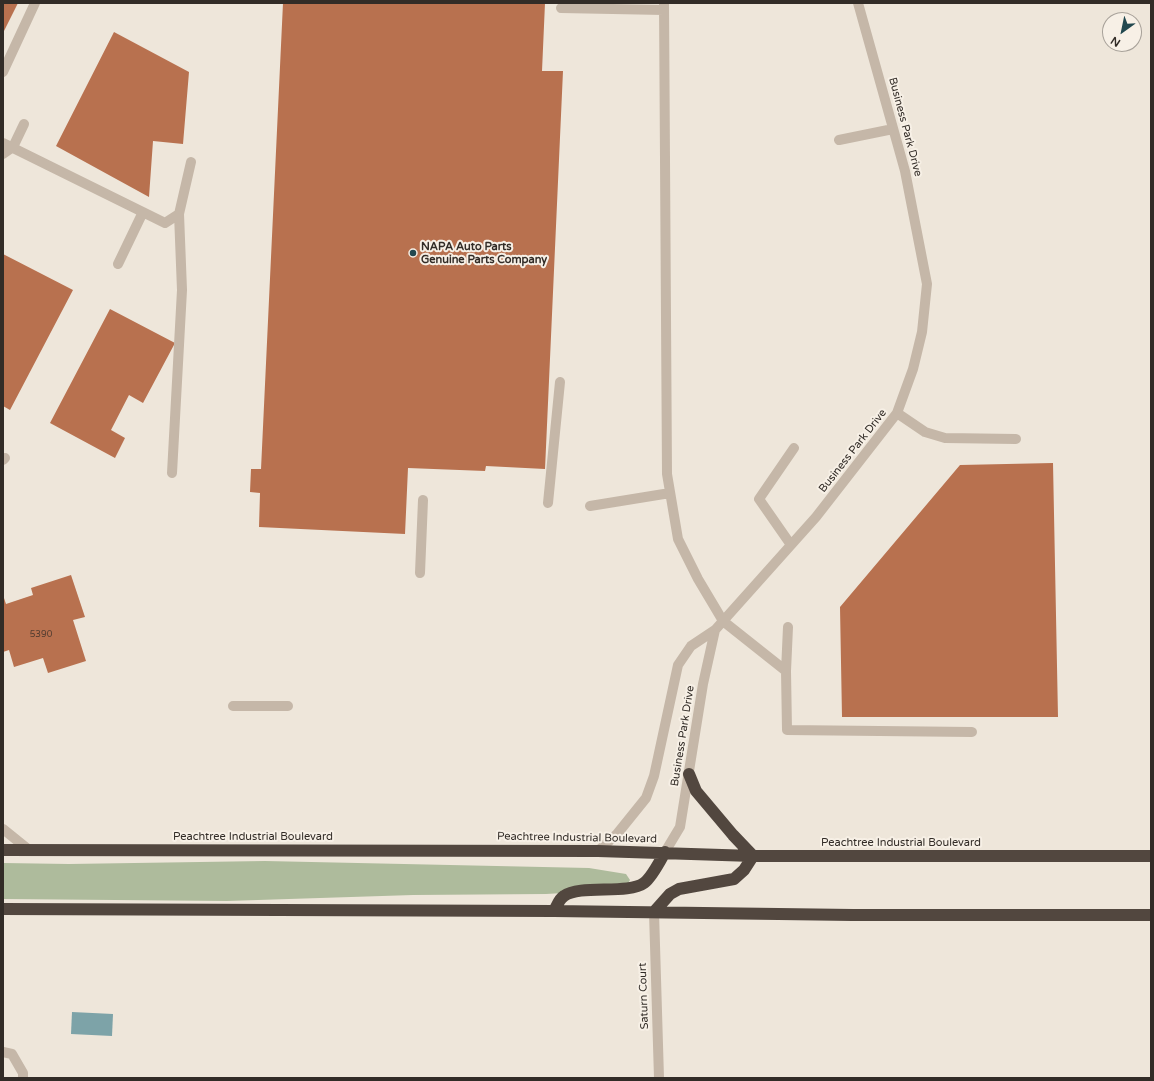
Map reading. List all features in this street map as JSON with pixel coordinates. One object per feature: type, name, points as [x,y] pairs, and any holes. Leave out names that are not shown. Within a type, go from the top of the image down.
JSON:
[{"type":"highway","points":[[654,912],[670,894],[679,889],[734,879],[744,870],[753,856],[696,791],[689,774]]},
{"type":"highway","name":"Peachtree Industrial Boulevard","points":[[3,850],[598,851],[753,856],[1151,856]]},
{"type":"highway","points":[[554,911],[558,902],[565,895],[570,893],[635,887],[644,883],[665,852]]},
{"type":"highway","points":[[3,909],[554,911],[868,915],[1151,915]]},
{"type":"street","points":[[3,72],[35,3]]},
{"type":"street","name":"Business Park Drive","points":[[665,852],[680,826],[703,684],[715,630],[816,517],[897,413],[913,369],[922,332],[927,284],[906,171],[858,3]]},
{"type":"street","points":[[561,8],[664,7],[667,474],[678,539],[698,579],[723,621],[786,671]]},
{"type":"street","points":[[3,154],[13,147],[24,124]]},
{"type":"street","points":[[839,140],[893,129]]},
{"type":"street","points":[[3,143],[165,223],[179,214]]},
{"type":"street","points":[[172,473],[182,290],[179,214],[190,162]]},
{"type":"street","points":[[118,264],[143,212]]},
{"type":"street","points":[[548,503],[560,382]]},
{"type":"street","points":[[897,413],[925,432],[945,438],[1016,438]]},
{"type":"street","points":[[791,545],[758,499],[794,448]]},
{"type":"street","points":[[590,506],[670,493]]},
{"type":"street","points":[[420,573],[423,500]]},
{"type":"street","points":[[788,626],[786,671],[787,730],[972,732]]},
{"type":"street","points":[[598,851],[617,834],[646,798],[654,776],[678,665],[691,646],[715,630]]},
{"type":"street","points":[[234,706],[288,706]]},
{"type":"street","points":[[3,829],[29,850]]},
{"type":"street","name":"Saturn Court","points":[[654,912],[659,1078]]},
{"type":"street","points":[[3,1052],[12,1054],[23,1073],[23,1078]]},
{"type":"green space","points":[[265,861],[589,868],[626,874],[630,880],[626,887],[617,890],[546,894],[413,895],[227,901],[3,899],[3,863],[69,864]]},
{"type":"water","points":[[72,1012],[113,1014],[112,1036],[71,1034]]},
{"type":"building","points":[[3,3],[18,3],[3,33]]},
{"type":"building","name":"NAPA Auto Parts Genuine Parts Company","points":[[283,3],[545,3],[542,71],[563,71],[545,469],[486,466],[485,471],[408,468],[405,534],[259,527],[260,493],[250,492],[251,469],[261,469]]},
{"type":"building","points":[[114,32],[189,72],[183,144],[153,141],[149,197],[56,146]]},
{"type":"building","points":[[3,254],[73,290],[10,410],[3,406]]},
{"type":"building","points":[[110,309],[175,343],[143,403],[129,395],[111,430],[125,438],[115,458],[50,423]]},
{"type":"building","points":[[1053,463],[1058,717],[842,717],[840,607],[960,465]]},
{"type":"building","points":[[71,575],[85,617],[73,620],[86,661],[48,673],[43,658],[14,667],[9,650],[3,652],[3,595],[6,604],[33,595],[31,588]]},
{"type":"place","name":"NAPA Auto Parts Genuine Parts Company","points":[[413,253]]}]
